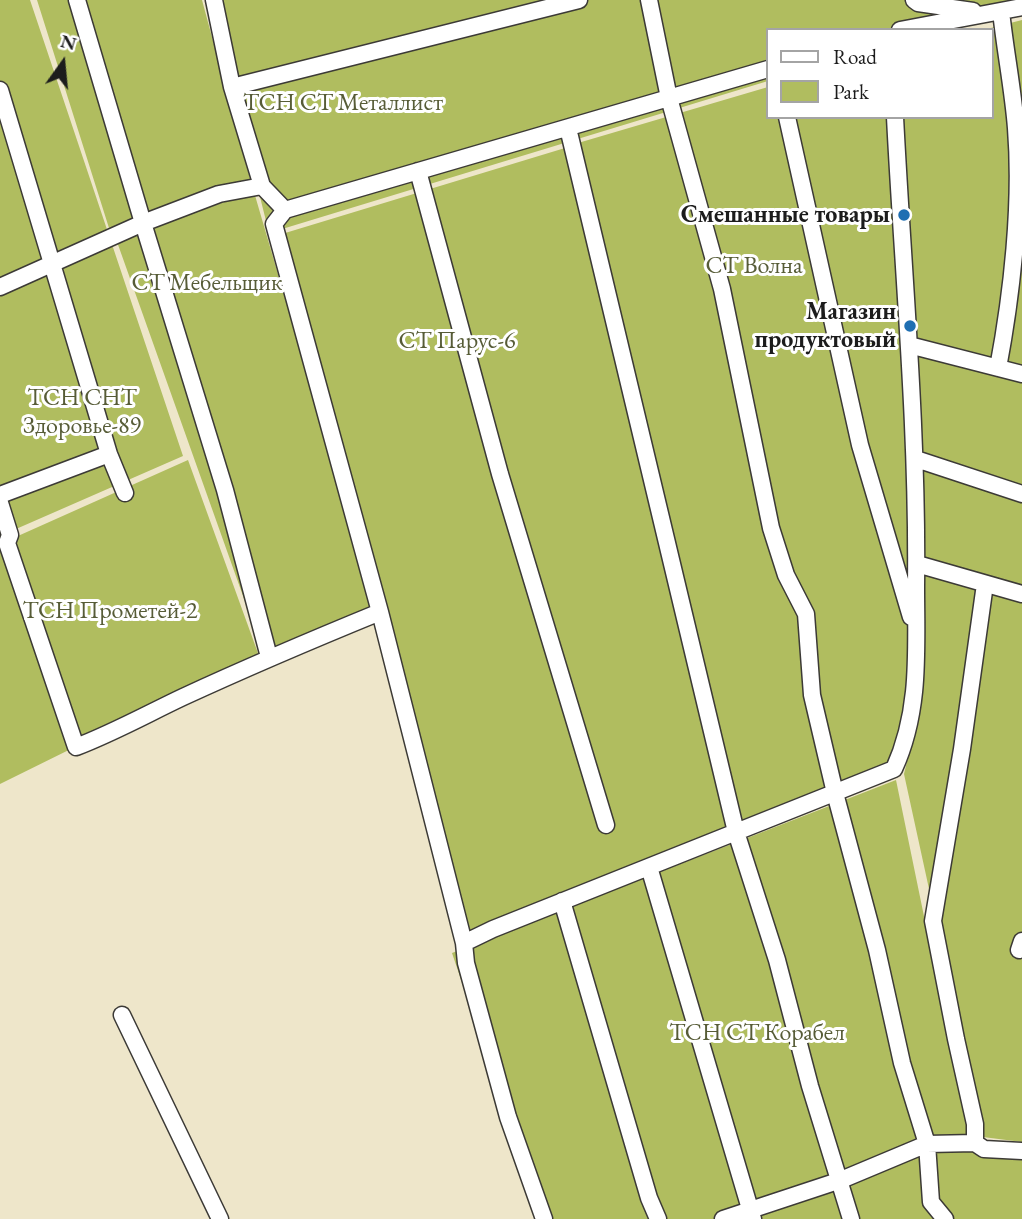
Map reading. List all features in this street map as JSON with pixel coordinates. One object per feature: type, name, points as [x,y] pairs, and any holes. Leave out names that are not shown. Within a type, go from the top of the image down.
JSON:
[{"type":"street","points":[[78,0],[225,490],[269,657]]},
{"type":"street","points":[[214,0],[232,87],[262,186],[285,210]]},
{"type":"street","points":[[232,87],[579,0]]},
{"type":"street","points":[[649,0],[669,98],[722,289],[771,528],[786,575],[806,614],[812,695],[877,950],[902,1063],[927,1144],[931,1202],[946,1219]]},
{"type":"street","points":[[915,0],[918,3],[994,12]]},
{"type":"street","points":[[910,28],[1022,7]]},
{"type":"street","points":[[994,12],[1016,129],[1018,187],[1006,326],[998,368]]},
{"type":"street","points":[[544,1219],[508,1117],[469,974],[464,943],[380,612],[274,224],[285,210],[766,70]]},
{"type":"street","points":[[0,90],[109,454],[125,493]]},
{"type":"street","points":[[786,119],[860,445],[916,633]]},
{"type":"street","points":[[464,943],[562,901],[894,769],[906,744],[915,695],[916,633],[916,459],[895,119]]},
{"type":"street","points":[[568,128],[736,832],[777,960],[810,1086],[851,1219]]},
{"type":"street","points":[[418,171],[500,474],[606,825]]},
{"type":"street","points":[[0,286],[143,223],[219,194],[262,186]]},
{"type":"street","points":[[909,345],[1022,374]]},
{"type":"street","points":[[0,495],[109,454]]},
{"type":"street","points":[[916,459],[1022,494]]},
{"type":"street","points":[[0,503],[10,535],[4,545],[76,747],[107,736],[138,717],[269,657],[380,612]]},
{"type":"street","points":[[916,564],[1022,594]]},
{"type":"street","points":[[975,1143],[975,1124],[933,921],[962,749],[985,584]]},
{"type":"street","points":[[649,867],[752,1214]]},
{"type":"street","points":[[562,901],[649,1198],[658,1219]]},
{"type":"street","points":[[122,1014],[220,1219]]},
{"type":"street","points":[[723,1219],[752,1214],[927,1144],[975,1143],[984,1149],[1022,1152]]},
{"type":"green space","name":"ТСН СНТ Здоровье-89","points":[[0,0],[30,0],[183,456],[0,536]]},
{"type":"green space","points":[[37,0],[202,0],[251,182],[109,228]]},
{"type":"green space","name":"ТСН СТ Металлист","points":[[211,0],[1022,0],[944,28],[766,28],[766,82],[269,233]]},
{"type":"green space","points":[[1022,20],[1022,1142],[983,1137],[904,774],[922,698],[902,119],[994,119],[994,28],[991,28]]},
{"type":"green space","name":"СТ Волна","points":[[766,88],[766,119],[887,119],[907,383],[919,698],[898,772],[739,826],[578,143]]},
{"type":"green space","name":"СТ Парус-6","points":[[565,148],[730,829],[468,934],[376,609],[264,655],[116,239],[254,192],[367,579],[272,237]]},
{"type":"green space","name":"ТСН Прометей-2","points":[[188,460],[259,656],[0,784],[0,544]]},
{"type":"green space","name":"ТСН СТ Корабел","points":[[896,780],[972,1150],[1022,1153],[1022,1219],[542,1219],[452,953]]},
{"type":"place","name":"Смешанные товары","points":[[904,215]]},
{"type":"place","name":"Магазин продуктовый","points":[[910,326]]},
{"type":"park label","name":"СТ Мебельщик","points":[[207,283]]}]
